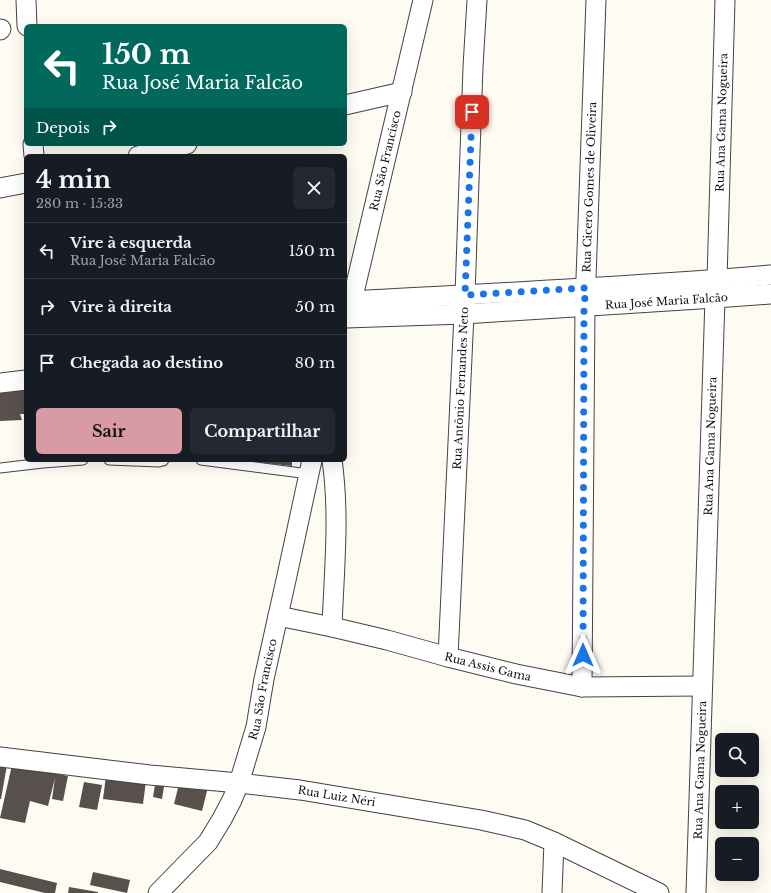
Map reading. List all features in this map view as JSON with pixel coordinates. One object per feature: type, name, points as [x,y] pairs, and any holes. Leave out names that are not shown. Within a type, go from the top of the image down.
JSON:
[{"type":"street","points":[[26,0],[27,24]]},
{"type":"street","name":"Rua São Francisco","points":[[348,313],[423,0]]},
{"type":"street","name":"Rua Antônio Fernandes Neto","points":[[448,657],[477,0]]},
{"type":"street","name":"Rua Cicero Gomes de Oliveira","points":[[582,687],[585,297],[596,0]]},
{"type":"street","name":"Rua Ana Gama Nogueira","points":[[696,893],[715,298],[717,280],[724,0]]},
{"type":"street","points":[[347,105],[402,92]]},
{"type":"street","points":[[146,154],[179,146]]},
{"type":"street","points":[[0,188],[24,183]]},
{"type":"street","name":"Rua José Maria Falcão","points":[[348,313],[464,314],[717,280],[771,275]]},
{"type":"street","name":"Rua José Maria Falcão","points":[[348,313],[465,295],[715,298],[771,294]]},
{"type":"street","points":[[0,383],[24,380]]},
{"type":"street","points":[[332,462],[335,478],[336,529],[332,626]]},
{"type":"street","name":"Rua São Francisco","points":[[158,893],[208,842],[232,800],[239,783],[256,727],[264,679],[310,467]]},
{"type":"street","name":"Rua Assis Gama","points":[[278,616],[332,626],[516,674],[582,687],[702,686]]},
{"type":"street","name":"Rua Luiz Néri","points":[[0,757],[150,775],[300,790],[481,820],[525,830],[554,842],[659,893]]},
{"type":"street","points":[[552,893],[554,842]]},
{"type":"lane","points":[[0,468],[56,462]]},
{"type":"lane","points":[[232,462],[310,467]]},
{"type":"building","points":[[24,384],[24,414],[20,414],[22,420],[0,421],[0,390]]},
{"type":"building","points":[[256,462],[292,462],[292,466]]},
{"type":"building","points":[[0,764],[7,765],[1,799],[0,799]]},
{"type":"building","points":[[12,765],[68,776],[63,801],[52,799],[55,778],[48,806],[30,801],[25,823],[0,818]]},
{"type":"building","points":[[106,776],[146,781],[143,804],[103,799]]},
{"type":"building","points":[[156,779],[165,780],[162,799],[153,797]]},
{"type":"building","points":[[180,780],[208,787],[202,811],[174,804]]},
{"type":"building","points":[[84,782],[102,785],[97,810],[79,807]]},
{"type":"building","points":[[0,869],[57,883],[55,893],[45,893],[0,882]]},
{"type":"building","points":[[93,872],[130,880],[127,893],[90,885]]},
{"type":"building","points":[[69,887],[98,892],[98,893],[68,893]]},
{"type":"route","points":[[472,112],[465,295],[586,288],[584,306],[583,655]]}]
